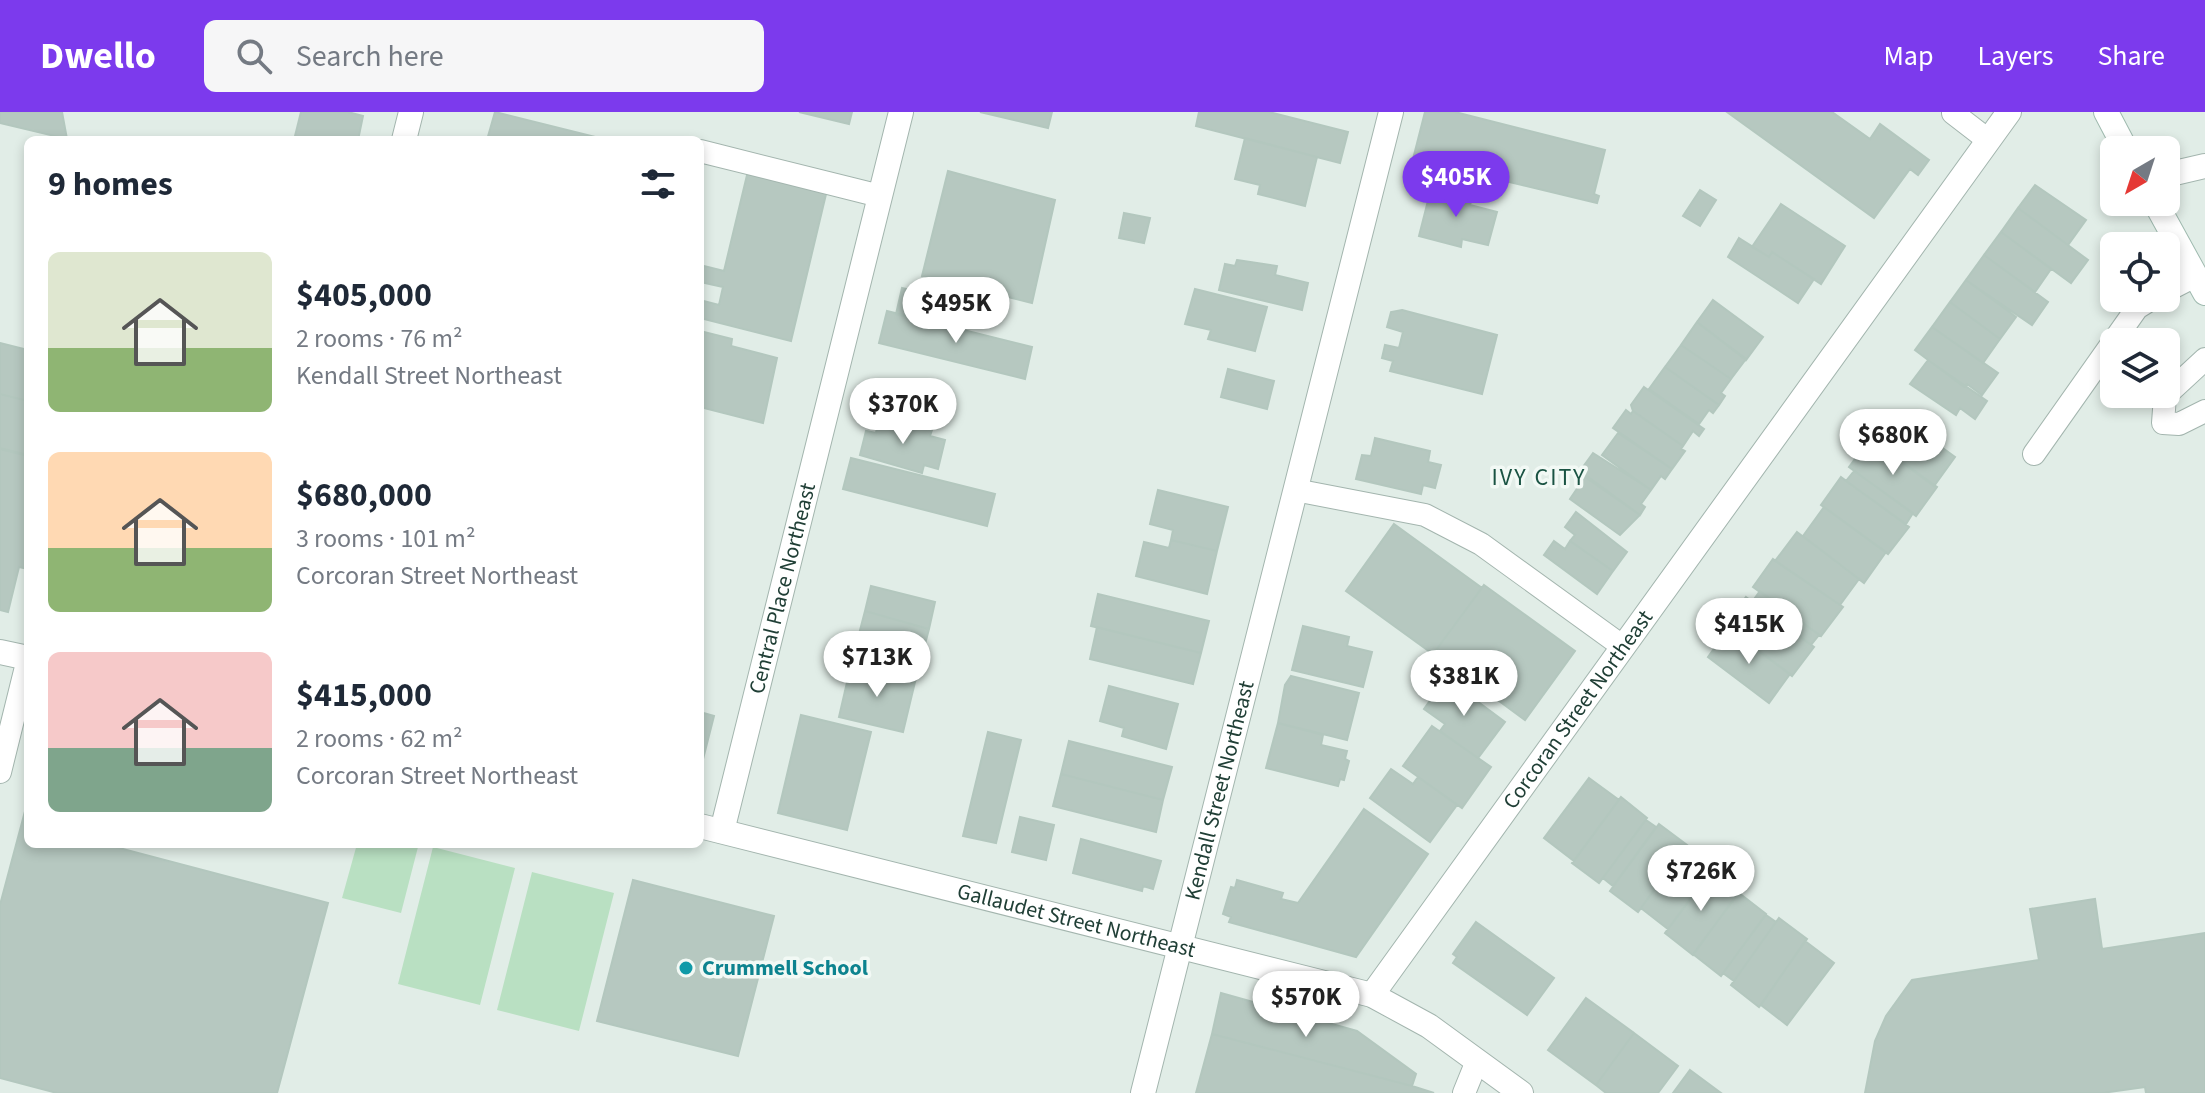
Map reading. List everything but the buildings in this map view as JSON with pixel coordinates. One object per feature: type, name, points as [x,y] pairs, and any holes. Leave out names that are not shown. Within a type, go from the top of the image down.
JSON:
[{"type":"street","points":[[405,136],[411,112]]},
{"type":"street","name":"Central Place Northeast","points":[[711,829],[901,112]]},
{"type":"street","name":"Kendall Street Northeast","points":[[1143,1093],[1391,112]]},
{"type":"street","name":"Corcoran Street Northeast","points":[[1372,995],[2009,112]]},
{"type":"street","points":[[2106,112],[2119,136]]},
{"type":"street","points":[[2180,172],[2205,166]]},
{"type":"street","points":[[2163,216],[2200,284]]},
{"type":"street","points":[[0,652],[24,658]]},
{"type":"street","name":"Gallaudet Street Northeast","points":[[711,829],[1372,995],[1429,1026],[1521,1093]]},
{"type":"lane","points":[[1953,113],[1988,140]]},
{"type":"lane","points":[[704,152],[880,196]]},
{"type":"lane","points":[[2180,288],[2200,284]]},
{"type":"lane","points":[[2034,454],[2134,312]]},
{"type":"lane","points":[[2205,359],[2165,396],[2163,423],[2179,424],[2205,411]]},
{"type":"lane","points":[[1295,490],[1425,515],[1481,544],[1622,646]]},
{"type":"lane","points":[[0,772],[24,675]]},
{"type":"lane","points":[[1464,1093],[1477,1061]]},
{"type":"green space","points":[[356,848],[418,848],[401,913],[342,898]]},
{"type":"green space","points":[[433,848],[515,868],[480,1005],[398,984]]},
{"type":"green space","points":[[532,872],[614,893],[579,1031],[497,1010]]},
{"type":"place","name":"Crummell School","points":[[686,968]]},
{"type":"district","name":"IVY CITY","points":[[1539,477]]}]
